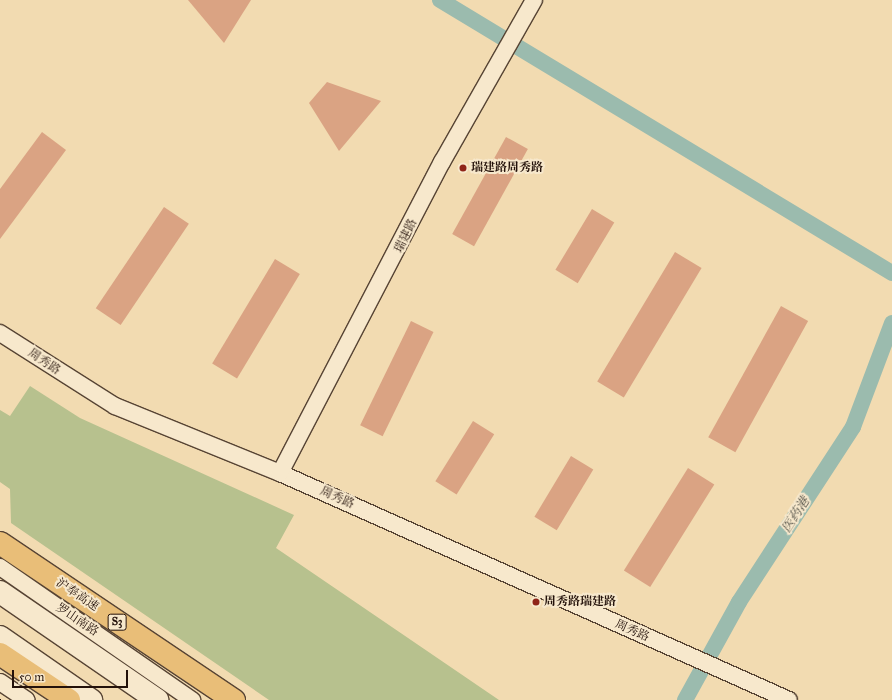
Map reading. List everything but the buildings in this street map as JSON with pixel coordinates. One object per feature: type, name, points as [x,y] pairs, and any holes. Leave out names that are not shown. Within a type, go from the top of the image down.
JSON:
[{"type":"highway","name":"沪奉高速","points":[[0,543],[234,700]]},
{"type":"highway","points":[[0,654],[69,700]]},
{"type":"main road","name":"罗山南路","points":[[0,592],[157,700]]},
{"type":"main road","points":[[0,637],[91,700]]},
{"type":"street","name":"瑞建路","points":[[280,473],[442,162],[495,72],[530,7]]},
{"type":"street","name":"周秀路","points":[[0,332],[115,406],[280,473],[681,652],[748,680],[789,700]]},
{"type":"street","name":"罗山南路","points":[[0,567],[192,700]]},
{"type":"street","points":[[0,682],[27,700]]},
{"type":"green space","points":[[30,386],[80,418],[294,515],[276,548],[499,700],[269,700],[11,523],[10,489],[0,482],[0,410],[10,416]]},
{"type":"waterway","points":[[440,0],[892,273]]},
{"type":"waterway","name":"医药港","points":[[685,700],[739,602],[853,427],[892,323]]},
{"type":"place","name":"瑞建路周秀路","points":[[463,168]]},
{"type":"place","name":"周秀路瑞建路","points":[[536,602]]}]
